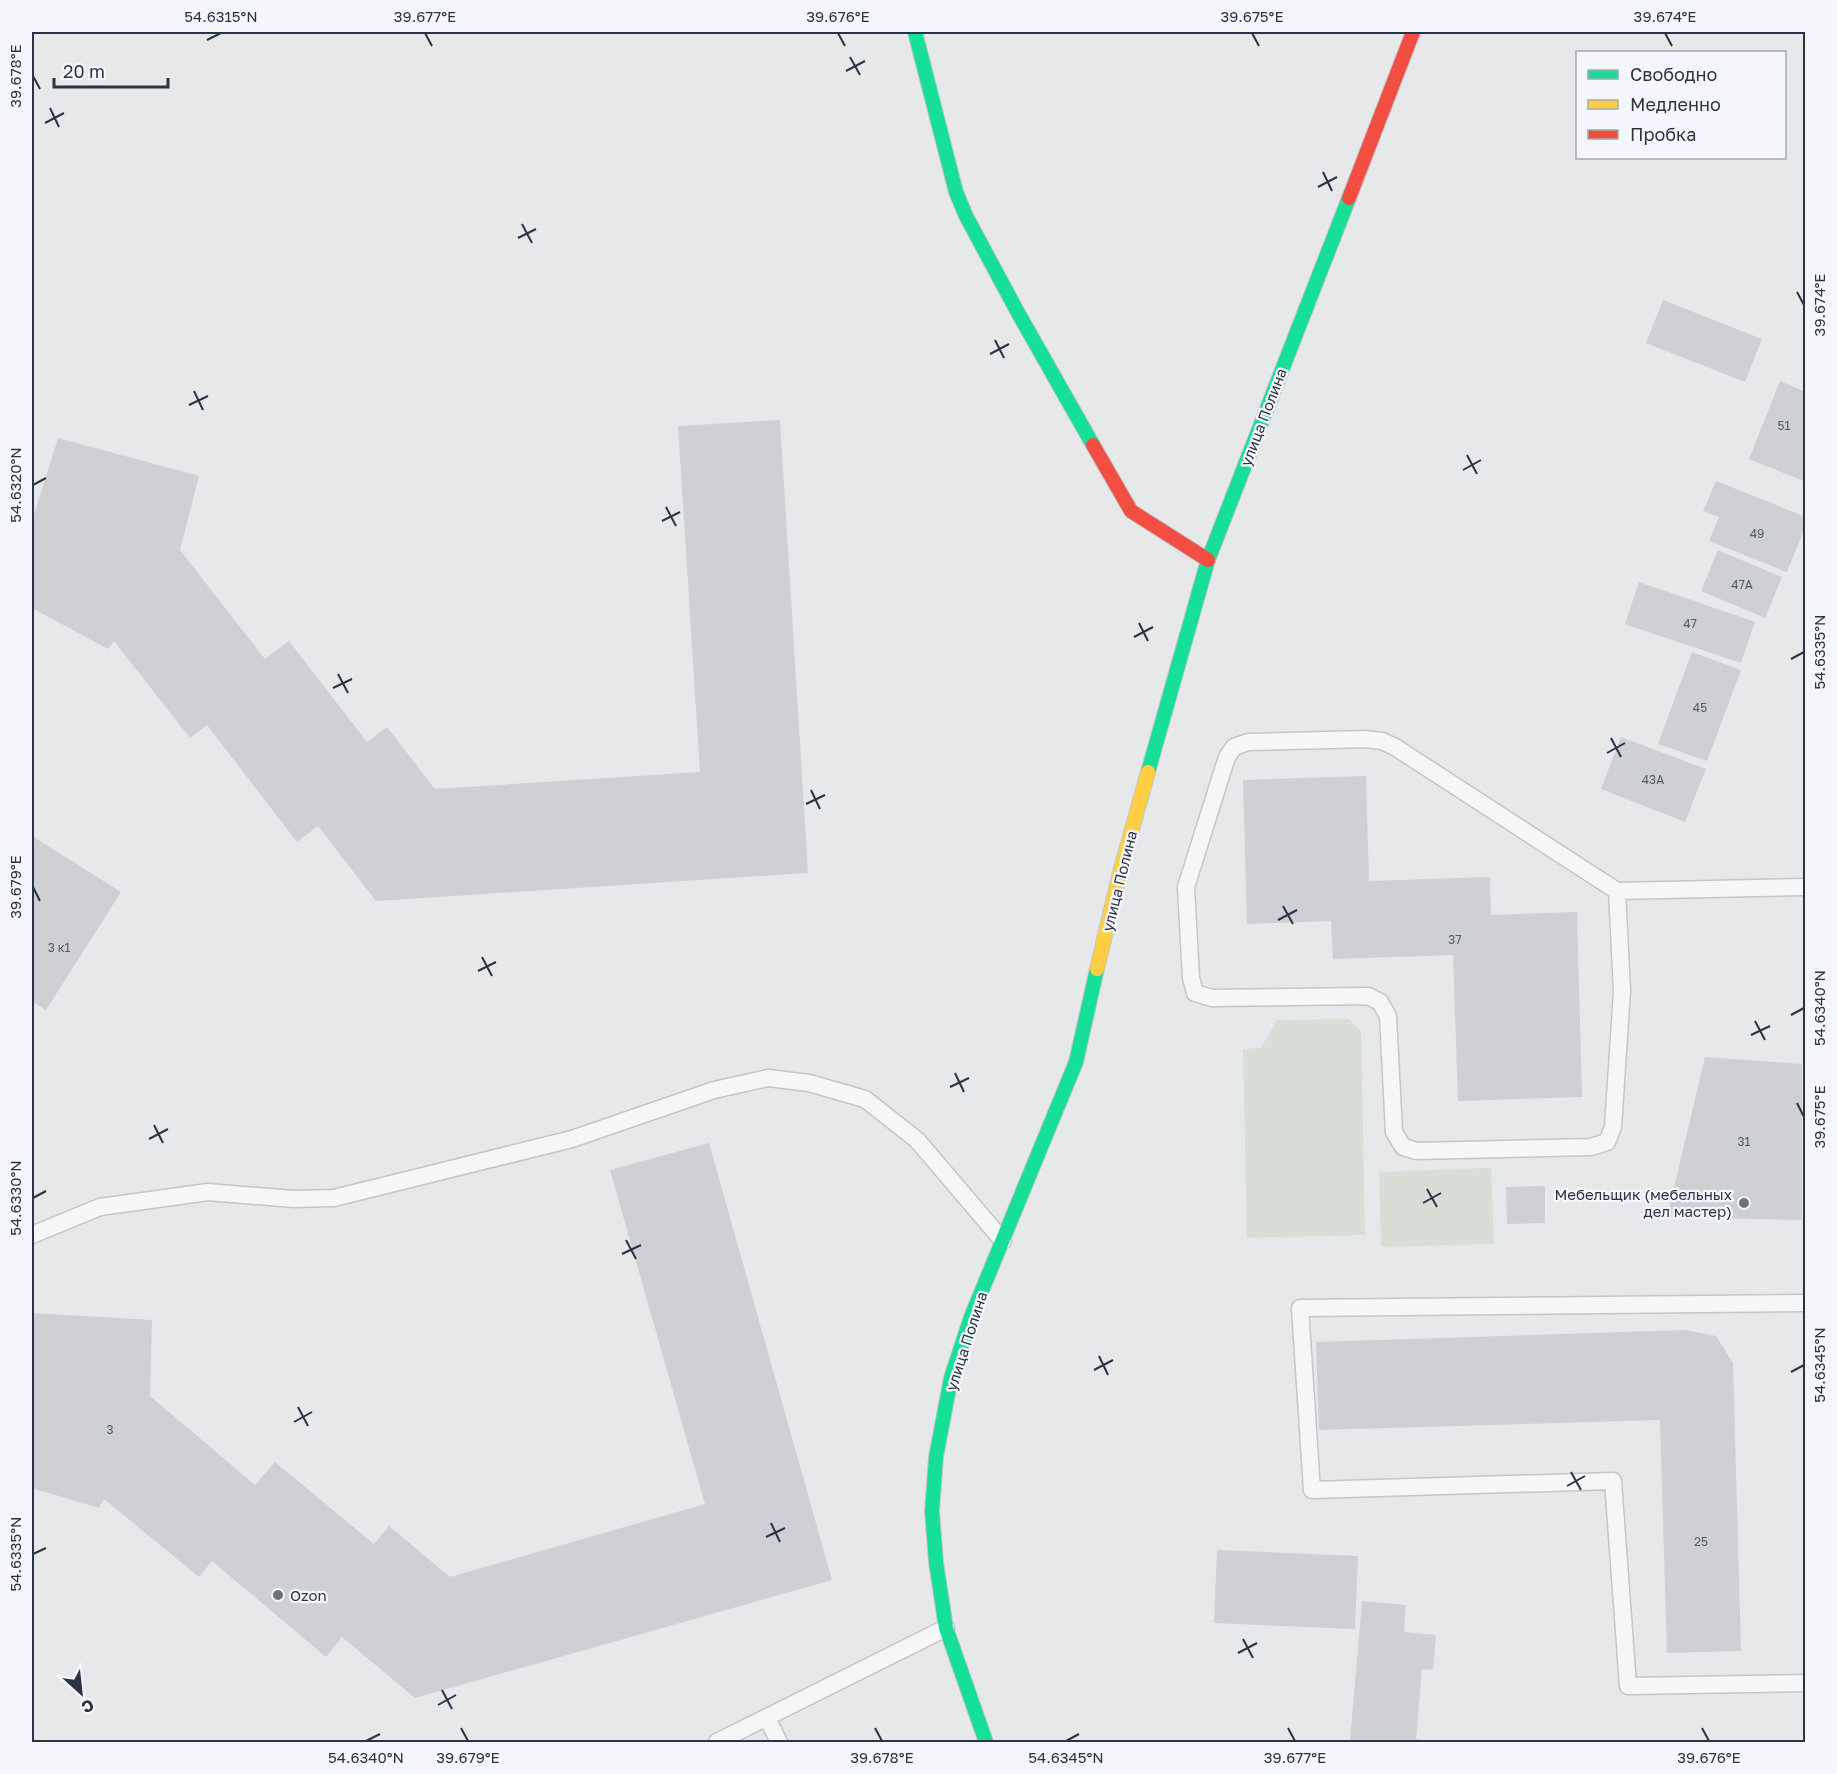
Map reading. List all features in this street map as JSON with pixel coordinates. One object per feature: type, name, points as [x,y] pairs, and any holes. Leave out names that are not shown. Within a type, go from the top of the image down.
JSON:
[{"type":"street","points":[[915,32],[956,192],[966,216],[1017,311],[1131,512],[1208,560]]},
{"type":"street","name":"улица Полина","points":[[986,1743],[946,1628],[936,1563],[932,1511],[936,1457],[951,1378],[971,1317],[1076,1062],[1119,876],[1208,560],[1413,32]]},
{"type":"lane","points":[[1617,891],[1622,991],[1613,1127],[1607,1142],[1591,1147],[1417,1151],[1402,1147],[1394,1132],[1388,1016],[1380,1002],[1368,996],[1212,998],[1195,993],[1191,978],[1186,887],[1227,757],[1234,747],[1248,742],[1365,739],[1382,741],[1405,753],[1617,891],[1806,887]]},
{"type":"lane","points":[[32,1235],[100,1207],[208,1192],[294,1199],[334,1198],[572,1139],[714,1090],[768,1078],[809,1083],[865,1099],[917,1140],[1002,1241]]},
{"type":"lane","points":[[1806,1303],[1300,1308],[1312,1490],[1612,1481],[1628,1686],[1806,1683]]},
{"type":"lane","points":[[717,1743],[946,1628]]},
{"type":"lane","points":[[767,1718],[779,1743]]},
{"type":"shaded area","points":[[1349,1019],[1361,1032],[1365,1235],[1247,1238],[1243,1049],[1261,1048],[1277,1020]]},
{"type":"shaded area","points":[[1491,1168],[1494,1244],[1381,1247],[1379,1172]]},
{"type":"building","points":[[1663,300],[1762,339],[1745,382],[1646,343]]},
{"type":"building","points":[[1780,381],[1806,392],[1806,482],[1749,459]]},
{"type":"building","points":[[780,420],[808,873],[376,901],[318,826],[297,842],[207,725],[190,738],[114,641],[108,649],[32,608],[32,521],[58,438],[199,476],[180,550],[265,659],[289,641],[367,742],[387,727],[435,789],[700,772],[678,426]]},
{"type":"building","points":[[1716,481],[1806,517],[1806,525],[1787,572],[1709,541],[1719,517],[1703,511]]},
{"type":"building","points":[[1718,550],[1782,577],[1765,618],[1701,591]]},
{"type":"building","points":[[1639,582],[1755,622],[1741,663],[1625,624]]},
{"type":"building","points":[[1692,652],[1741,670],[1707,761],[1658,744]]},
{"type":"building","points":[[1621,737],[1706,769],[1685,822],[1601,789]]},
{"type":"building","points":[[1366,776],[1369,881],[1490,877],[1491,915],[1577,912],[1582,1097],[1458,1101],[1453,955],[1333,959],[1331,921],[1247,924],[1243,780]]},
{"type":"building","points":[[32,836],[121,892],[46,1010],[33,1002],[32,1005]]},
{"type":"building","points":[[1705,1057],[1802,1064],[1802,1220],[1667,1217]]},
{"type":"building","points":[[709,1143],[832,1580],[415,1698],[342,1637],[326,1657],[212,1561],[199,1577],[104,1499],[99,1508],[32,1488],[32,1313],[152,1320],[150,1396],[255,1485],[275,1462],[374,1544],[389,1526],[450,1577],[705,1504],[610,1170]]},
{"type":"building","points":[[1545,1186],[1545,1223],[1507,1224],[1506,1187]]},
{"type":"building","points":[[1685,1330],[1716,1336],[1733,1363],[1741,1651],[1667,1653],[1660,1420],[1319,1430],[1316,1342]]},
{"type":"building","points":[[1217,1550],[1358,1556],[1355,1629],[1214,1623]]},
{"type":"building","points":[[1362,1601],[1406,1605],[1404,1632],[1436,1635],[1433,1670],[1422,1669],[1416,1739],[1432,1742],[1350,1742]]},
{"type":"traffic: fast","points":[[915,32],[956,192],[966,216],[1093,445]]},
{"type":"traffic: fast","points":[[1148,772],[1208,560],[1349,198]]},
{"type":"traffic: fast","points":[[986,1742],[946,1628],[936,1562],[932,1511],[936,1457],[951,1378],[971,1317],[1076,1062],[1097,969]]},
{"type":"traffic: slow","points":[[1097,969],[1119,876],[1148,772]]},
{"type":"traffic: jam","points":[[1349,198],[1413,32]]},
{"type":"traffic: jam","points":[[1093,445],[1131,511],[1208,560]]},
{"type":"place","name":"Мебельщик (мебельных дел мастер)","points":[[1744,1203]]},
{"type":"place","name":"Ozon","points":[[278,1595]]}]
